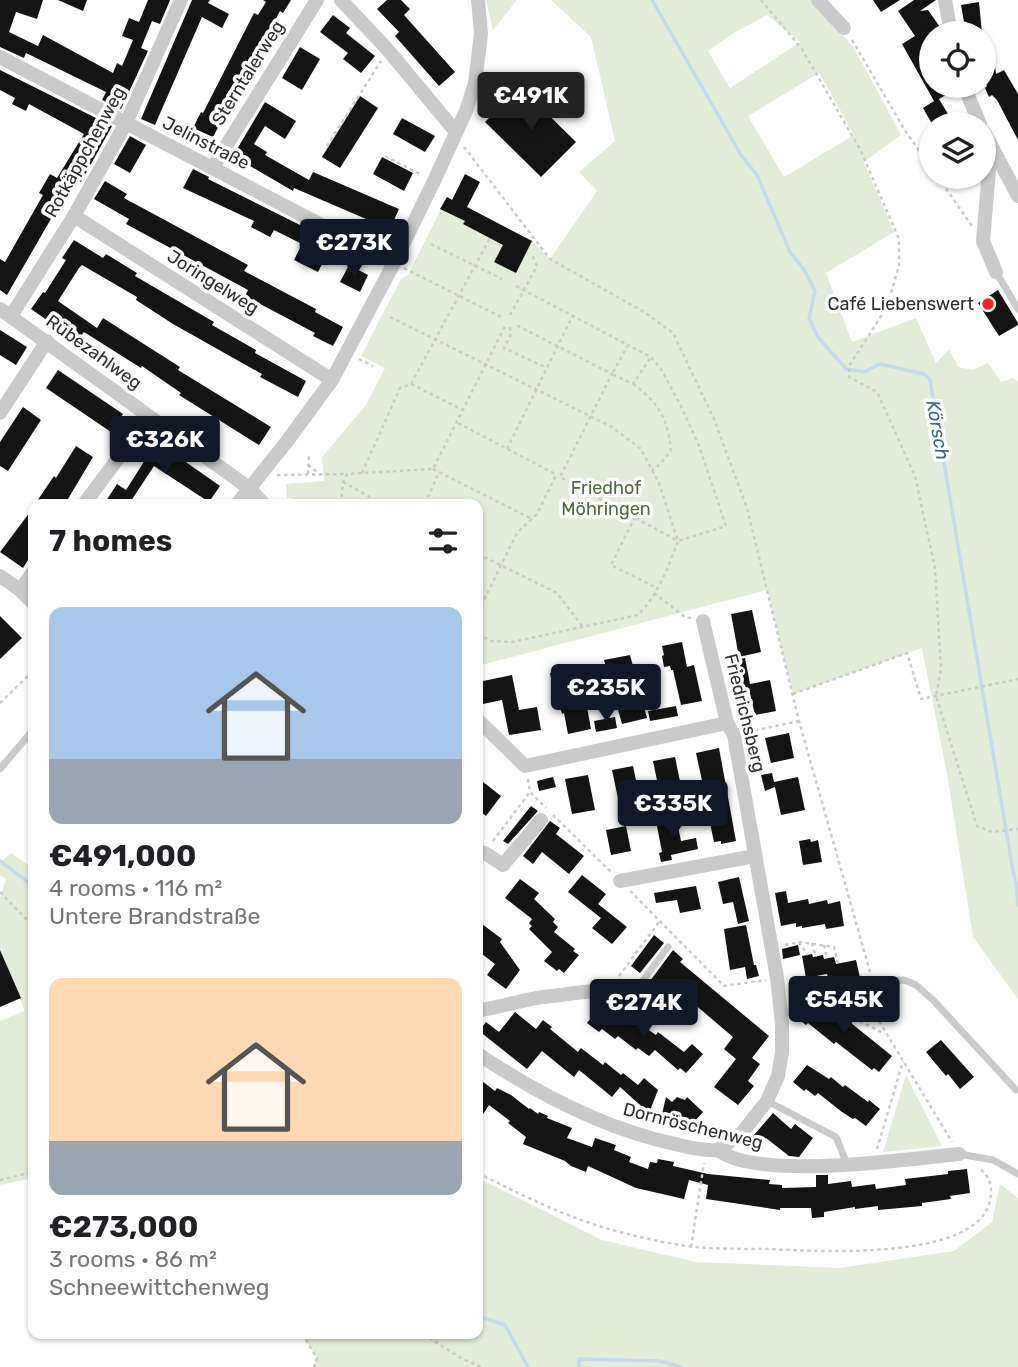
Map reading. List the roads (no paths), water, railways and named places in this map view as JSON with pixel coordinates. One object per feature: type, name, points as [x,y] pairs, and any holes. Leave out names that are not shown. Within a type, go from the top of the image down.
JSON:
[{"type":"street","name":"Rotkäppchenweg","points":[[5,313],[74,216],[126,123],[181,0]]},
{"type":"street","name":"Sterntalerweg","points":[[213,167],[317,0]]},
{"type":"street","points":[[341,0],[388,50],[456,132]]},
{"type":"street","points":[[241,499],[331,380],[394,263],[434,181],[466,111],[475,83],[481,34],[478,0]]},
{"type":"street","points":[[818,0],[844,29]]},
{"type":"street","points":[[945,0],[949,21]]},
{"type":"street","name":"Jelinstraße","points":[[0,57],[394,263]]},
{"type":"street","points":[[996,156],[1018,196]]},
{"type":"street","points":[[987,189],[983,241],[996,272]]},
{"type":"street","name":"Joringelweg","points":[[74,216],[331,380]]},
{"type":"street","name":"Rübezahlweg","points":[[5,313],[249,488],[259,499]]},
{"type":"street","points":[[0,413],[47,341]]},
{"type":"street","points":[[88,499],[149,416]]},
{"type":"street","points":[[0,576],[28,598]]},
{"type":"street","points":[[20,590],[28,579]]},
{"type":"street","name":"Friedrichsberg","points":[[703,621],[731,729],[782,1023],[782,1052],[778,1076],[766,1101],[741,1134],[712,1150]]},
{"type":"street","points":[[483,725],[525,766],[731,729]]},
{"type":"street","points":[[483,854],[503,865],[541,821]]},
{"type":"street","points":[[620,881],[755,856]]},
{"type":"street","points":[[483,1010],[536,998],[624,987],[649,1001]]},
{"type":"street","name":"Dornröschenweg","points":[[483,1057],[519,1082],[608,1125],[663,1142],[712,1150],[729,1158],[754,1163],[806,1166],[847,1165],[959,1154]]},
{"type":"lane","points":[[996,272],[1018,309]]},
{"type":"lane","points":[[0,769],[28,736]]},
{"type":"lane","points":[[635,991],[668,947]]},
{"type":"lane","points":[[870,981],[904,980],[916,985],[1016,1090]]},
{"type":"lane","points":[[766,1101],[836,1138],[847,1165]]},
{"type":"lane","points":[[959,1154],[993,1160],[1010,1167],[1018,1174]]},
{"type":"waterway","name":"Körsch","points":[[652,0],[741,155],[757,175],[790,252],[805,271],[815,291],[809,318],[818,337],[846,369],[864,372],[880,364],[924,374],[930,380],[1018,905]]},
{"type":"waterway","points":[[0,861],[28,882]]},
{"type":"waterway","points":[[483,1318],[505,1325],[528,1367]]},
{"type":"waterway","points":[[579,1367],[579,1359],[659,1361],[681,1367]]},
{"type":"place","name":"Café Liebenswert","points":[[988,304]]},
{"type":"park label","name":"Friedhof Möhringen","points":[[606,498]]}]
